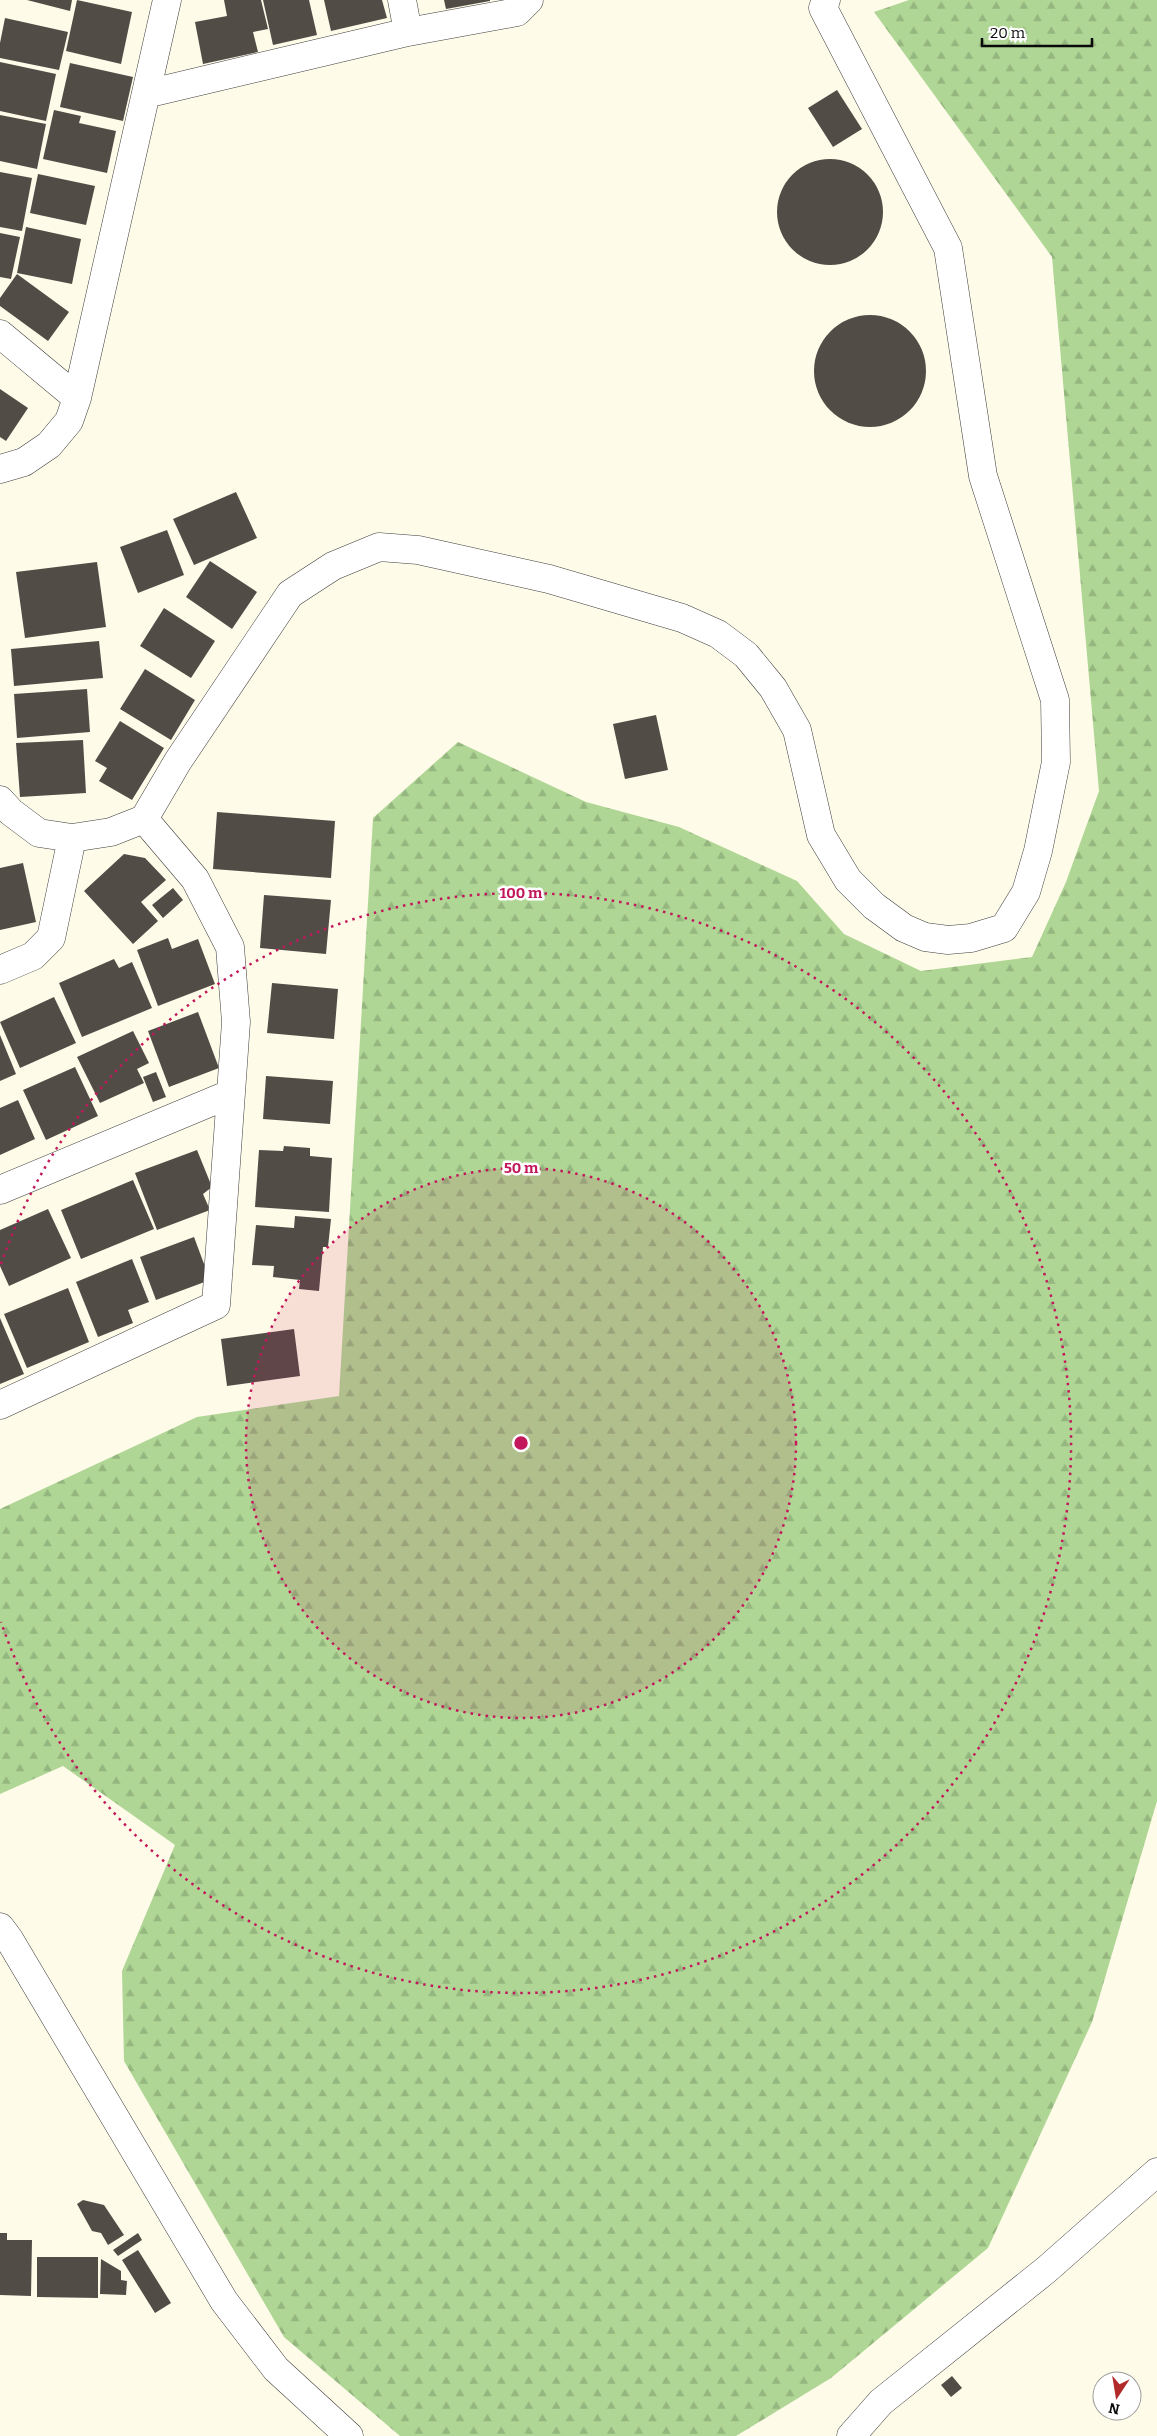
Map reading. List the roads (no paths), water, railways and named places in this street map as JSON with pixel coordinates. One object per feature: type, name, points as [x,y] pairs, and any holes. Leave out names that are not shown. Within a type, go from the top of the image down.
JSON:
[{"type":"street","points":[[0,469],[24,462],[49,445],[69,421],[77,398],[167,0]]},
{"type":"street","points":[[402,0],[408,32]]},
{"type":"street","points":[[146,94],[408,32],[517,12],[529,0]]},
{"type":"street","points":[[0,800],[11,812],[39,833],[72,838],[110,832],[144,819],[178,761],[290,594],[333,566],[379,547],[418,550],[550,579],[682,618],[718,634],[746,655],[773,688],[797,730],[821,835],[848,880],[874,906],[904,928],[925,937],[948,940],[971,938],[1004,928],[1026,892],[1038,851],[1056,762],[1055,700],[983,476],[948,248],[823,8],[826,0]]},
{"type":"street","points":[[0,334],[77,398]]},
{"type":"street","points":[[0,1405],[216,1305],[236,1022],[230,948],[195,880],[144,819]]},
{"type":"street","points":[[0,970],[33,956],[51,938],[72,838]]},
{"type":"street","points":[[0,1190],[230,1094]]},
{"type":"street","points":[[0,1927],[9,1939],[224,2301],[276,2369],[349,2436]]},
{"type":"street","points":[[851,2436],[881,2402],[1046,2270],[1157,2172]]}]
